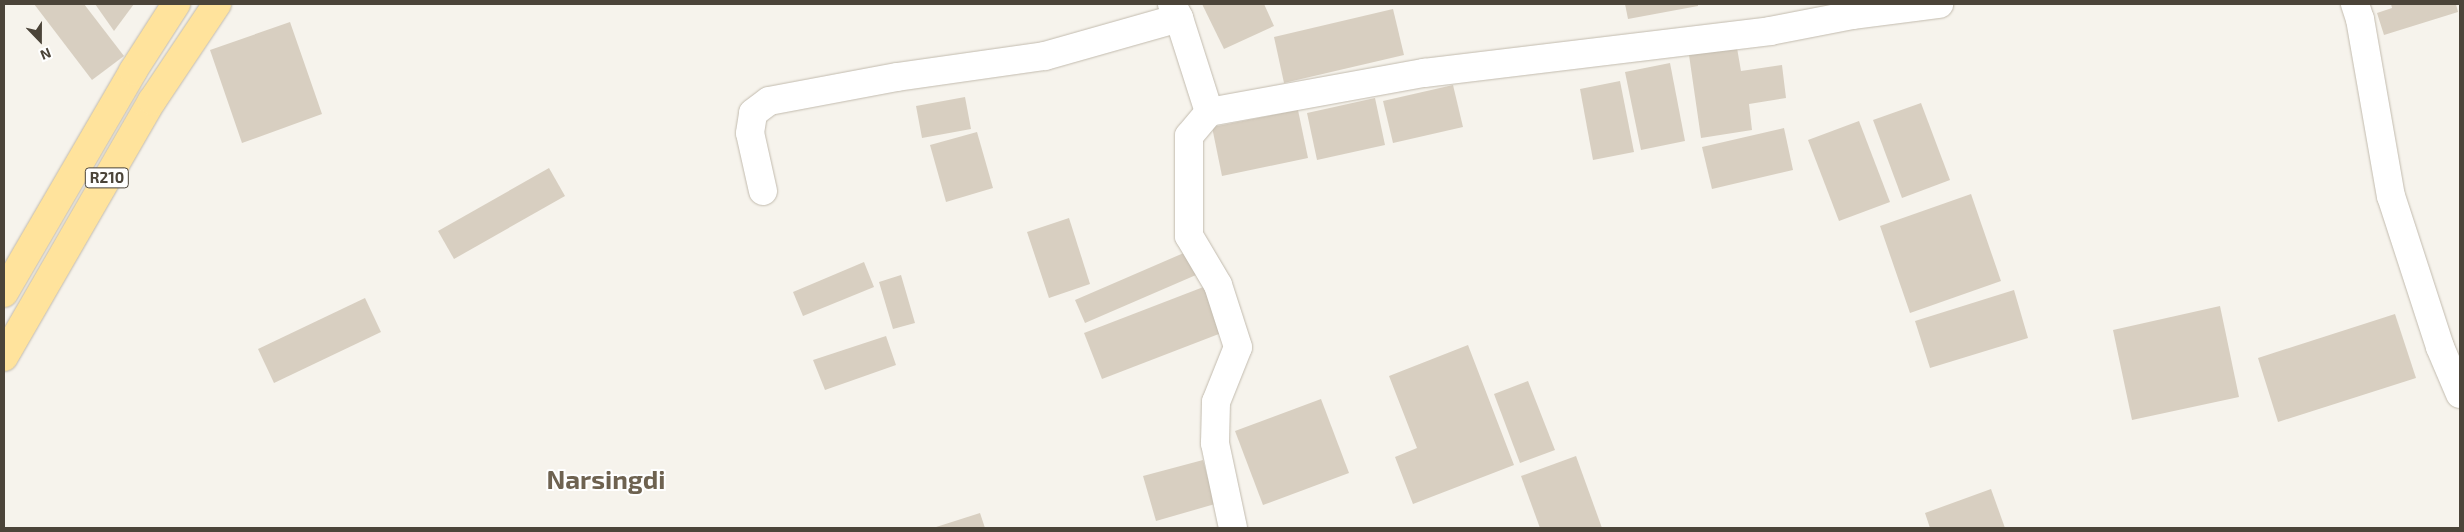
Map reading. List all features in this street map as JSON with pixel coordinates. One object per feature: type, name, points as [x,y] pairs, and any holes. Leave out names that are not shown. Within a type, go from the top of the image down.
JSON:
[{"type":"main road","name":"R210","points":[[4,293],[133,71],[176,4]]},
{"type":"main road","name":"R210","points":[[4,356],[152,101],[217,4]]},
{"type":"street","points":[[1233,528],[1215,443],[1216,402],[1238,346],[1218,285],[1189,236],[1189,136],[1209,112],[1424,72],[1770,31],[1852,15],[1939,4]]},
{"type":"street","points":[[2355,4],[2360,19],[2391,196],[2440,346],[2460,394]]},
{"type":"street","points":[[763,192],[750,133],[753,113],[769,101],[897,77],[1045,56],[1175,11],[1209,112]]},
{"type":"building","points":[[34,4],[84,4],[124,56],[92,80]]},
{"type":"building","points":[[95,4],[134,4],[114,31]]},
{"type":"building","points":[[1202,4],[1264,4],[1274,26],[1224,49]]},
{"type":"building","points":[[1625,4],[1698,4],[1698,6],[1628,19]]},
{"type":"building","points":[[2391,4],[2456,4],[2458,12],[2384,35],[2377,13],[2392,8]]},
{"type":"building","points":[[1393,9],[1404,55],[1284,83],[1274,37]]},
{"type":"building","points":[[290,22],[322,114],[242,143],[210,50]]},
{"type":"building","points":[[1737,48],[1741,71],[1782,65],[1786,98],[1749,104],[1752,130],[1701,138],[1689,55]]},
{"type":"building","points":[[1670,63],[1685,141],[1641,150],[1625,72]]},
{"type":"building","points":[[1620,81],[1634,152],[1593,160],[1580,89]]},
{"type":"building","points":[[1453,85],[1463,127],[1393,143],[1383,101]]},
{"type":"building","points":[[965,97],[971,129],[922,138],[916,106]]},
{"type":"building","points":[[1375,98],[1385,145],[1317,160],[1307,113]]},
{"type":"building","points":[[1921,103],[1950,180],[1902,198],[1873,120]]},
{"type":"building","points":[[1298,110],[1308,158],[1222,176],[1212,127]]},
{"type":"building","points":[[1859,121],[1890,202],[1839,221],[1808,140]]},
{"type":"building","points":[[1784,128],[1793,170],[1712,189],[1702,147]]},
{"type":"building","points":[[977,132],[993,188],[946,202],[930,145]]},
{"type":"building","points":[[549,168],[565,196],[454,259],[438,231]]},
{"type":"building","points":[[1971,194],[2001,281],[1910,313],[1880,226]]},
{"type":"building","points":[[1069,218],[1090,284],[1049,298],[1027,232]]},
{"type":"building","points":[[1186,252],[1196,275],[1085,323],[1075,300]]},
{"type":"building","points":[[864,262],[874,287],[803,316],[793,292]]},
{"type":"building","points":[[901,275],[915,323],[893,329],[879,282]]},
{"type":"building","points":[[1206,286],[1224,332],[1102,379],[1084,333]]},
{"type":"building","points":[[2014,290],[2028,338],[1930,368],[1915,321]]},
{"type":"building","points":[[365,298],[381,332],[274,383],[258,349]]},
{"type":"building","points":[[2220,306],[2239,397],[2132,420],[2113,330]]},
{"type":"building","points":[[2395,314],[2416,378],[2278,422],[2258,358]]},
{"type":"building","points":[[886,336],[896,365],[825,390],[813,360]]},
{"type":"building","points":[[1468,345],[1514,465],[1413,504],[1395,457],[1417,448],[1389,376]]},
{"type":"building","points":[[1528,381],[1555,450],[1520,463],[1494,394]]},
{"type":"building","points":[[1321,399],[1349,473],[1263,505],[1235,431]]},
{"type":"building","points":[[1576,456],[1602,528],[1540,528],[1521,476]]},
{"type":"building","points":[[1203,460],[1215,504],[1156,521],[1143,476]]},
{"type":"building","points":[[1991,489],[2005,528],[1930,528],[1925,513]]},
{"type":"building","points":[[980,513],[985,528],[933,528]]},
{"type":"district","name":"Narsingdi","points":[[606,479]]}]
